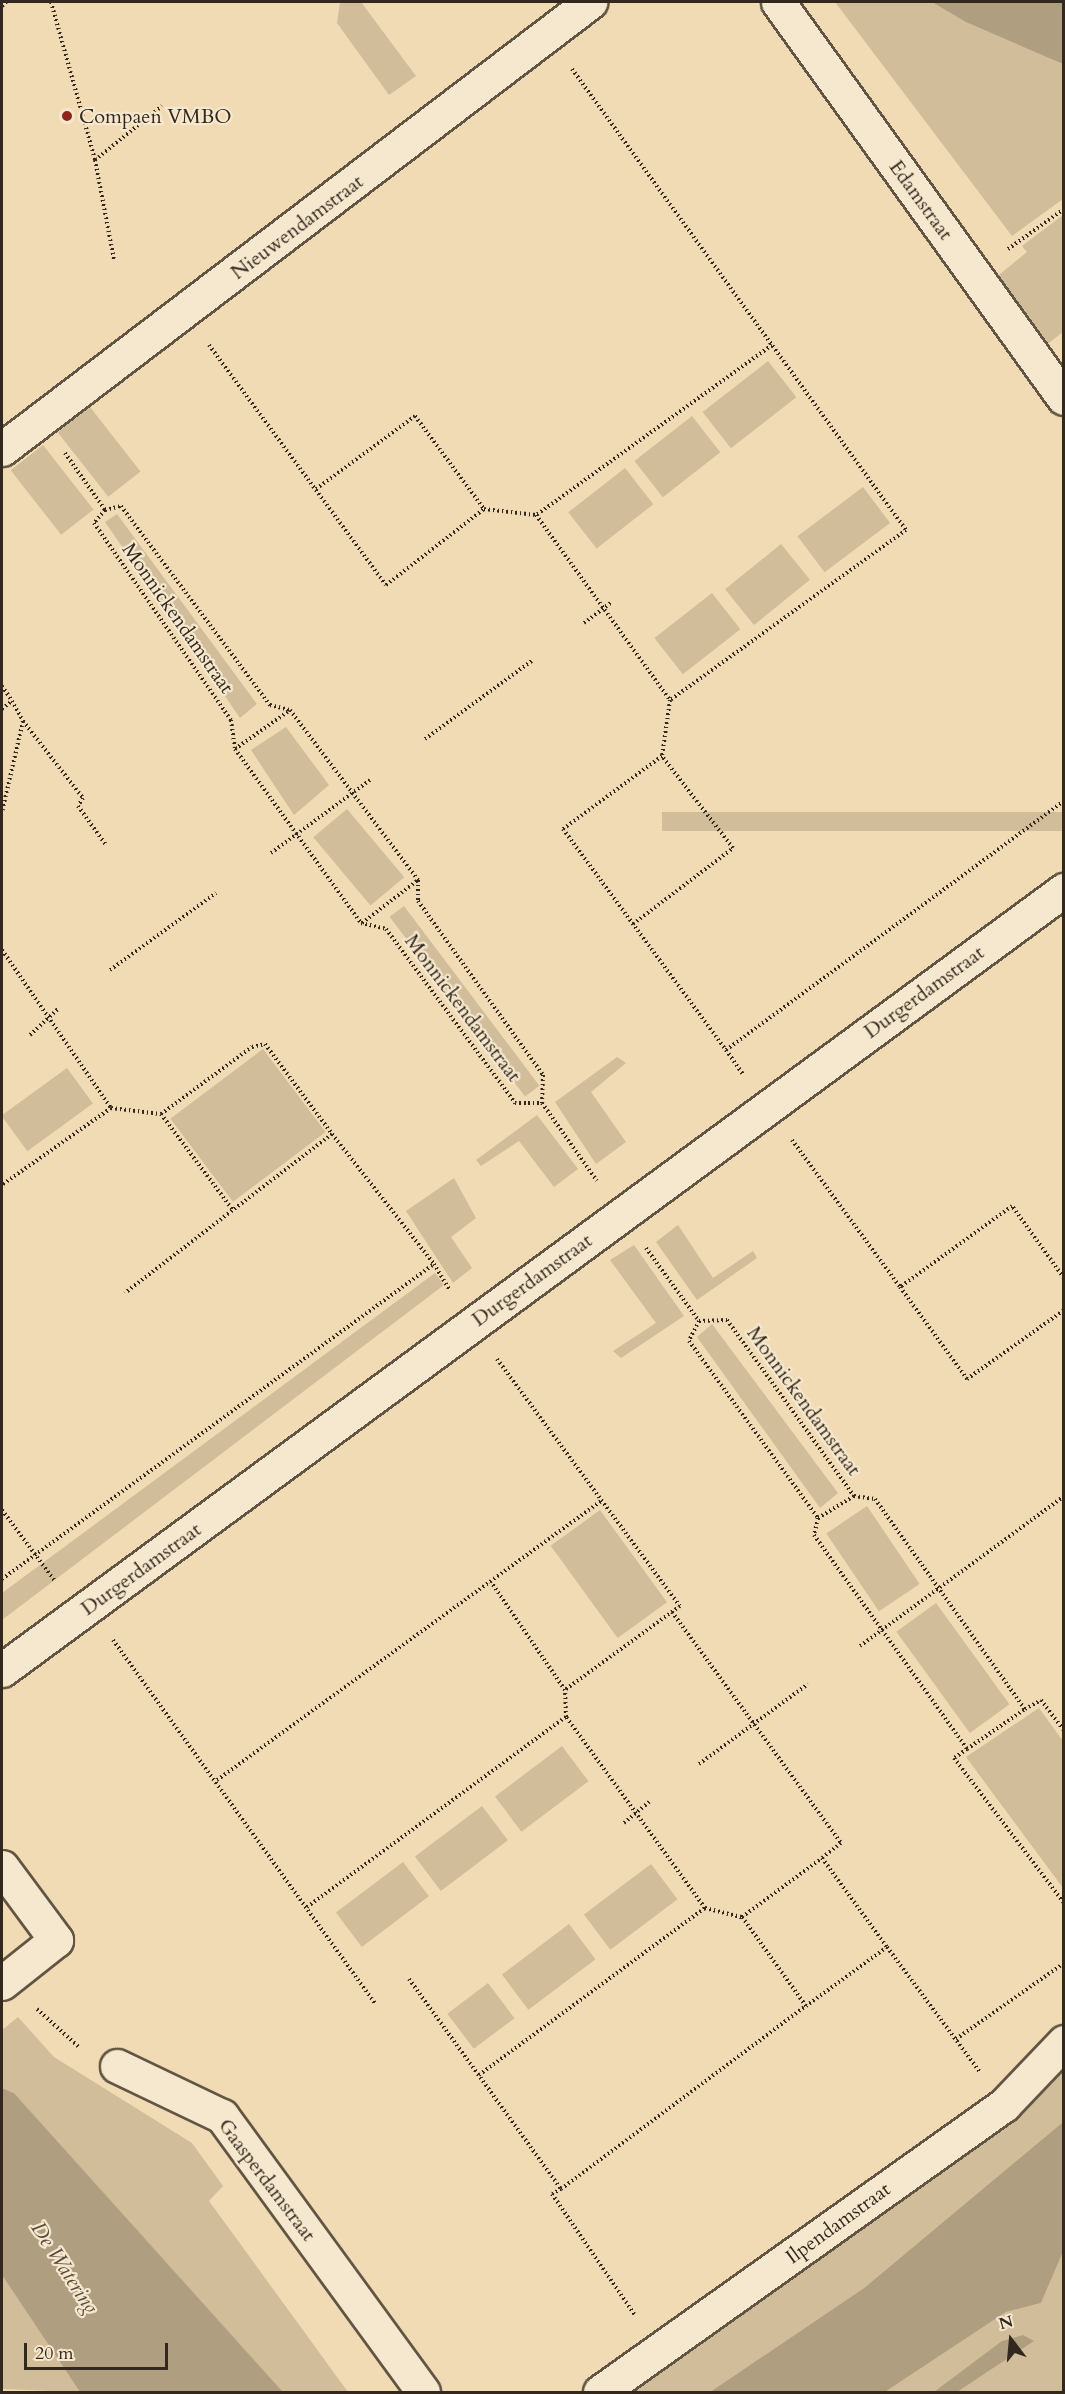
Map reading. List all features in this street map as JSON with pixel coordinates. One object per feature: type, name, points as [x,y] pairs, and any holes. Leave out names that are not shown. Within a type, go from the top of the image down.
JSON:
[{"type":"street","name":"Nieuwendamstraat","points":[[2,449],[42,421],[590,2]]},
{"type":"street","name":"Edamstraat","points":[[778,2],[1064,398]]},
{"type":"street","name":"Durgerdamstraat","points":[[2,1670],[1064,890]]},
{"type":"street","points":[[2,1867],[56,1940],[5,1980]]},
{"type":"street","name":"Ilpendamstraat","points":[[600,2392],[1004,2105],[1064,2042]]},
{"type":"street","name":"Gaasperdamstraat","points":[[117,2066],[222,2116],[423,2392]]},
{"type":"path","points":[[2,6],[6,2]]},
{"type":"path","points":[[51,2],[95,160],[114,260]]},
{"type":"path","points":[[547,34],[906,530],[670,700]]},
{"type":"path","points":[[95,160],[162,106]]},
{"type":"path","points":[[974,275],[1064,209]]},
{"type":"path","points":[[185,312],[386,585],[484,509],[536,515],[772,345]]},
{"type":"path","points":[[316,489],[415,416],[484,509]]},
{"type":"path","points":[[42,421],[105,510]]},
{"type":"path","name":"Monnickendamstraat","points":[[120,506],[270,705],[290,710],[418,880],[418,901],[543,1075],[542,1103],[515,1103],[386,929],[361,923],[235,749],[231,720],[94,523],[105,510],[120,506]]},
{"type":"path","points":[[536,515],[670,700],[662,756],[563,829],[726,1050],[1064,801]]},
{"type":"path","points":[[584,623],[612,602]]},
{"type":"path","points":[[425,739],[532,660]]},
{"type":"path","points":[[2,686],[23,721],[83,798],[78,806],[106,845]]},
{"type":"path","points":[[2,709],[12,701]]},
{"type":"path","points":[[235,749],[290,710]]},
{"type":"path","points":[[2,812],[23,721]]},
{"type":"path","points":[[633,924],[733,848],[662,756]]},
{"type":"path","points":[[271,853],[370,780]]},
{"type":"path","points":[[361,923],[418,880]]},
{"type":"path","points":[[110,970],[216,893]]},
{"type":"path","points":[[2,950],[111,1108]]},
{"type":"path","points":[[30,1035],[59,1008]]},
{"type":"path","points":[[2,1185],[111,1108],[161,1114],[252,1047],[266,1044],[332,1134],[434,1264],[471,1324],[680,1606],[566,1690]]},
{"type":"path","points":[[542,1103],[699,1321],[689,1341],[818,1518]]},
{"type":"path","points":[[767,1106],[967,1379],[1064,1310]]},
{"type":"path","points":[[161,1114],[232,1209]]},
{"type":"path","points":[[125,1293],[332,1134]]},
{"type":"path","points":[[900,1287],[1012,1206],[1064,1278]]},
{"type":"path","points":[[2,1579],[434,1264]]},
{"type":"path","name":"Monnickendamstraat","points":[[699,1321],[727,1320],[854,1497],[875,1499],[1025,1709]]},
{"type":"path","points":[[854,1497],[818,1518],[814,1535],[967,1749]]},
{"type":"path","points":[[860,1646],[1064,1497]]},
{"type":"path","points":[[217,1780],[601,1501]]},
{"type":"path","points":[[2,1509],[34,1554],[85,1611],[217,1780],[375,2003]]},
{"type":"path","points":[[490,1582],[566,1690],[566,1717],[705,1908],[742,1917],[806,2006]]},
{"type":"path","points":[[672,1612],[842,1843],[742,1917]]},
{"type":"path","points":[[699,1764],[808,1684]]},
{"type":"path","points":[[1064,1731],[1041,1700],[954,1758],[1064,1903]]},
{"type":"path","points":[[307,1907],[566,1717]]},
{"type":"path","points":[[624,1823],[649,1802]]},
{"type":"path","points":[[822,1858],[1004,2105]]},
{"type":"path","points":[[479,2075],[705,1908]]},
{"type":"path","points":[[660,2350],[552,2194],[887,1947]]},
{"type":"path","points":[[956,2039],[1064,1963]]},
{"type":"path","points":[[410,1979],[561,2189]]},
{"type":"path","points":[[5,1980],[68,2042],[117,2066]]},
{"type":"shaded area","points":[[340,2],[361,2],[416,76],[389,95],[337,23]]},
{"type":"shaded area","points":[[835,2],[932,2],[1063,64],[1063,199],[1012,236]]},
{"type":"shaded area","points":[[1063,215],[1063,332],[1041,349],[994,279],[1027,252],[1022,246]]},
{"type":"shaded area","points":[[768,361],[796,397],[731,448],[703,412]]},
{"type":"shaded area","points":[[90,407],[140,472],[108,497],[58,432]]},
{"type":"shaded area","points":[[692,416],[720,452],[663,497],[634,461]]},
{"type":"shaded area","points":[[43,445],[93,510],[61,535],[11,470]]},
{"type":"shaded area","points":[[625,468],[653,504],[597,549],[568,512]]},
{"type":"shaded area","points":[[863,487],[890,523],[825,572],[798,536]]},
{"type":"shaded area","points":[[117,514],[257,704],[240,718],[105,522]]},
{"type":"shaded area","points":[[781,544],[810,580],[754,625],[725,589]]},
{"type":"shaded area","points":[[712,593],[740,629],[683,674],[654,638]]},
{"type":"shaded area","points":[[286,727],[329,785],[294,815],[251,750]]},
{"type":"shaded area","points":[[347,809],[404,877],[371,905],[313,837]]},
{"type":"shaded area","points":[[662,812],[1063,812],[1063,831],[662,831]]},
{"type":"shaded area","points":[[404,906],[539,1086],[525,1097],[390,917]]},
{"type":"shaded area","points":[[263,1049],[326,1132],[233,1202],[170,1119]]},
{"type":"shaded area","points":[[617,1057],[626,1063],[591,1092],[626,1142],[596,1164],[555,1102]]},
{"type":"shaded area","points":[[67,1068],[93,1104],[27,1151],[2,1115]]},
{"type":"shaded area","points":[[537,1115],[578,1169],[554,1187],[519,1141],[481,1166],[476,1160]]},
{"type":"shaded area","points":[[454,1178],[476,1218],[451,1237],[472,1268],[453,1283],[406,1211]]},
{"type":"shaded area","points":[[678,1225],[713,1278],[753,1251],[757,1258],[697,1300],[656,1242]]},
{"type":"shaded area","points":[[634,1245],[684,1316],[621,1358],[613,1351],[656,1323],[610,1260]]},
{"type":"shaded area","points":[[435,1273],[444,1285],[2,1620],[2,1593]]},
{"type":"shaded area","points":[[712,1324],[838,1493],[820,1508],[697,1337]]},
{"type":"shaded area","points":[[867,1506],[920,1584],[879,1611],[826,1533]]},
{"type":"shaded area","points":[[600,1510],[667,1602],[618,1638],[551,1546]]},
{"type":"shaded area","points":[[936,1603],[1009,1704],[970,1733],[896,1632]]},
{"type":"shaded area","points":[[1039,1708],[1063,1741],[1063,1888],[966,1757]]},
{"type":"shaded area","points":[[562,1746],[588,1781],[521,1832],[495,1797]]},
{"type":"shaded area","points":[[482,1806],[508,1840],[441,1891],[415,1857]]},
{"type":"shaded area","points":[[403,1862],[429,1896],[362,1947],[336,1913]]},
{"type":"shaded area","points":[[651,1864],[677,1899],[610,1950],[584,1915]]},
{"type":"shaded area","points":[[569,1924],[595,1959],[528,2010],[502,1975]]},
{"type":"shaded area","points":[[488,1983],[514,2018],[474,2049],[447,2014]]},
{"type":"shaded area","points":[[18,2017],[54,2057],[192,2143],[223,2186],[209,2201],[348,2392],[283,2392],[14,2093],[2,2088],[2,2030]]},
{"type":"shaded area","points":[[1063,2055],[1063,2122],[864,2288],[710,2392],[627,2392],[1054,2080],[1057,2060]]},
{"type":"shaded area","points":[[1063,2252],[1063,2392],[885,2392],[1006,2312],[1041,2303]]},
{"type":"shaded area","points":[[2,2275],[80,2392],[2,2389]]},
{"type":"water","points":[[932,2],[1063,2],[1063,64],[966,22]]},
{"type":"water","name":"De Watering","points":[[2,2088],[14,2093],[283,2392],[80,2392],[2,2275]]},
{"type":"water","points":[[1063,2122],[1063,2252],[1041,2303],[1006,2312],[885,2392],[710,2392],[864,2288]]},
{"type":"water","points":[[1023,2335],[1034,2341],[957,2392],[934,2392],[1002,2341]]},
{"type":"place","name":"Compaen VMBO","points":[[67,116]]}]
